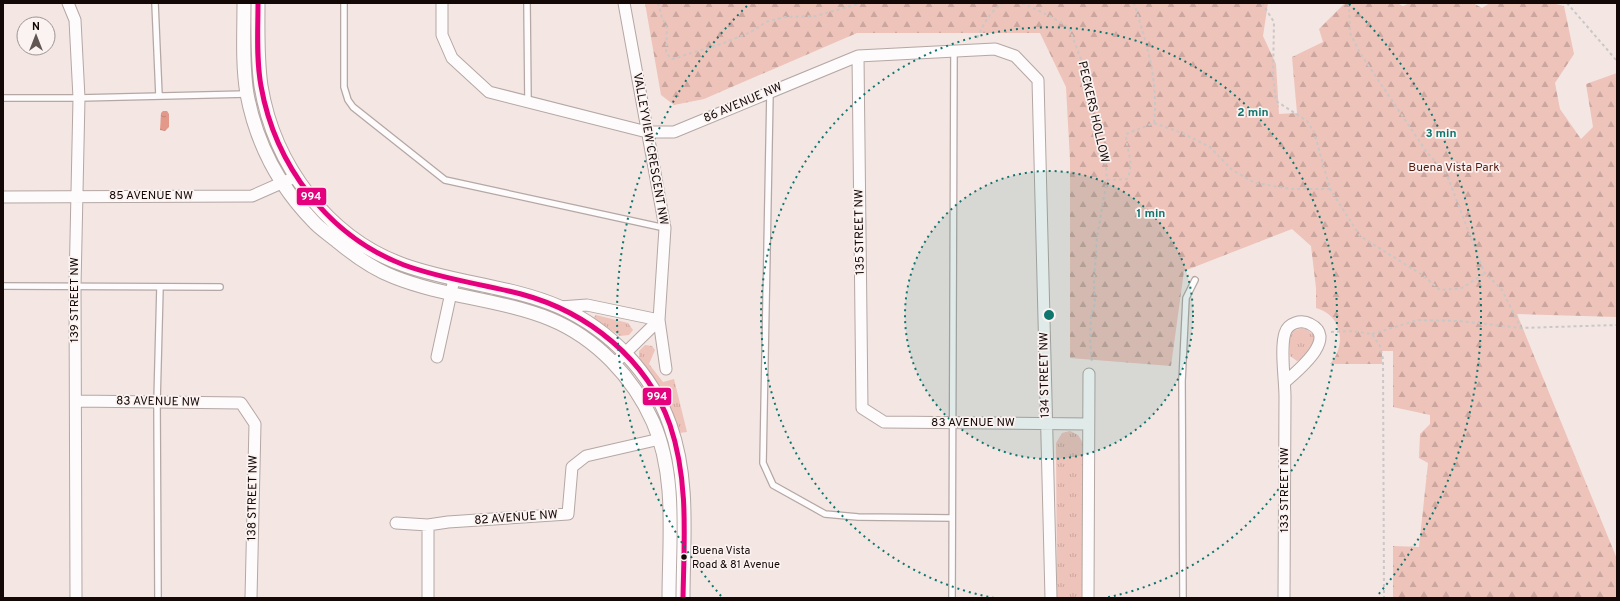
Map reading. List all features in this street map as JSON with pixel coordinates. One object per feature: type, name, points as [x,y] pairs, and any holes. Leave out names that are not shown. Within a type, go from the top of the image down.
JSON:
[{"type":"street","name":"139 STREET NW","points":[[68,3],[75,20],[79,98],[75,197],[76,598]]},
{"type":"street","points":[[244,3],[245,72],[247,94],[260,140],[282,184],[313,222],[359,259],[394,277],[451,294],[523,310],[550,319],[578,334],[614,364],[640,396],[660,439],[666,468],[669,500],[669,598]]},
{"type":"street","points":[[258,3],[259,64],[264,103],[274,135],[295,177],[310,198],[329,217],[368,247],[402,264],[454,280],[519,294],[560,307],[599,330],[626,354],[655,393],[670,425],[676,443],[682,481],[683,598]]},
{"type":"street","name":"86 AVENUE NW","points":[[442,3],[442,35],[452,58],[489,92],[647,132],[674,132],[858,56],[995,49],[1015,56],[1038,80]]},
{"type":"street","name":"VALLEYVIEW CRESCENT NW","points":[[624,3],[665,228],[659,320],[666,369]]},
{"type":"street","name":"135 STREET NW","points":[[858,56],[862,408]]},
{"type":"street","name":"134 STREET NW","points":[[1038,80],[1051,598]]},
{"type":"street","name":"85 AVENUE NW","points":[[3,197],[252,196],[295,177]]},
{"type":"street","points":[[437,357],[454,280]]},
{"type":"street","points":[[560,307],[587,305],[659,320]]},
{"type":"street","points":[[614,364],[626,354],[659,320]]},
{"type":"street","name":"133 STREET NW","points":[[1284,598],[1285,332],[1293,324],[1305,322],[1315,327],[1318,333]]},
{"type":"street","points":[[1285,382],[1318,349],[1320,343],[1318,333]]},
{"type":"street","points":[[1088,598],[1089,374]]},
{"type":"street","name":"83 AVENUE NW","points":[[76,401],[241,403]]},
{"type":"street","name":"138 STREET NW","points":[[241,403],[255,424],[251,598]]},
{"type":"street","name":"83 AVENUE NW","points":[[862,408],[884,422],[1088,424]]},
{"type":"street","name":"82 AVENUE NW","points":[[396,522],[428,525],[448,522],[568,514],[572,467],[586,456],[660,439]]},
{"type":"street","points":[[428,525],[428,598]]},
{"type":"lane","points":[[155,3],[159,96]]},
{"type":"lane","points":[[344,3],[344,87],[348,100],[353,106],[445,180],[665,228]]},
{"type":"lane","points":[[527,3],[528,102]]},
{"type":"lane","points":[[952,598],[954,50]]},
{"type":"lane","points":[[770,92],[763,463],[773,485],[824,514],[858,517],[952,518]]},
{"type":"lane","points":[[3,98],[79,98],[247,94]]},
{"type":"lane","points":[[1183,598],[1182,381],[1186,298],[1195,280]]},
{"type":"lane","points":[[3,286],[220,287]]},
{"type":"lane","points":[[158,598],[157,402],[160,287]]},
{"type":"path","points":[[658,3],[662,18],[667,28],[666,53],[672,59],[727,42],[751,32],[766,22],[784,17],[816,16],[861,3]]},
{"type":"path","points":[[972,50],[986,20],[993,10],[1003,3]]},
{"type":"path","name":"PECKERS HOLLOW","points":[[1022,3],[1050,16],[1069,28],[1084,67],[1089,101],[1106,166],[1107,180],[1097,237],[1094,281],[1095,303],[1091,316],[1090,339],[1092,366],[1089,374]]},
{"type":"path","points":[[1134,3],[1147,45],[1153,80],[1156,105],[1154,122]]},
{"type":"path","points":[[1262,3],[1274,22],[1273,76],[1276,101],[1307,120],[1314,132],[1330,189],[1360,236],[1424,276],[1440,290],[1462,288],[1485,273]]},
{"type":"path","points":[[1349,3],[1350,33],[1383,88],[1426,151],[1447,175],[1472,244],[1485,273],[1502,290],[1521,328]]},
{"type":"path","points":[[1567,3],[1617,61]]},
{"type":"path","points":[[1570,7],[1572,3]]},
{"type":"path","points":[[1107,180],[1127,179],[1130,172],[1131,156],[1126,143],[1126,134],[1154,122],[1182,133],[1210,147],[1231,169],[1255,183],[1292,189],[1330,189]]},
{"type":"path","points":[[1318,333],[1352,331],[1372,334],[1418,320],[1459,321],[1521,328],[1617,324]]},
{"type":"path","points":[[1372,334],[1380,346],[1383,359],[1384,598]]},
{"type":"green space","name":"Buena Vista Park","points":[[645,3],[1268,3],[1263,36],[1276,64],[1279,114],[1297,113],[1292,57],[1323,42],[1319,29],[1345,3],[1397,3],[1403,6],[1410,3],[1473,3],[1482,8],[1490,3],[1552,3],[1564,6],[1574,54],[1555,83],[1560,109],[1581,139],[1593,127],[1586,84],[1617,73],[1617,317],[1517,314],[1617,559],[1617,598],[1393,598],[1393,546],[1419,547],[1428,463],[1419,458],[1420,434],[1430,424],[1430,415],[1393,407],[1393,351],[1382,351],[1382,364],[1330,364],[1339,348],[1339,332],[1332,317],[1316,308],[1316,288],[1311,246],[1292,229],[1184,271],[1171,366],[1070,358],[1070,160],[1066,87],[1040,33],[857,33],[704,99],[674,105],[661,95]]},
{"type":"green space","points":[[596,315],[628,323],[633,330],[629,335],[620,336],[593,318]]},
{"type":"green space","points":[[1302,328],[1314,335],[1314,345],[1302,359],[1297,361],[1290,356],[1289,340],[1293,331]]},
{"type":"green space","points":[[645,345],[652,346],[655,350],[649,364],[663,382],[674,379],[687,432],[679,433],[666,403],[639,357],[639,351]]},
{"type":"green space","points":[[1070,431],[1078,435],[1083,443],[1083,594],[1082,598],[1057,598],[1056,443],[1062,433]]},
{"type":"water","points":[[163,111],[167,111],[169,114],[169,127],[165,131],[160,130],[161,113]]},
{"type":"transit line","name":"994","points":[[258,3],[258,65],[268,115],[292,170],[309,194],[329,216],[352,236],[377,252],[404,265],[447,278],[521,294],[546,302],[569,313],[592,326],[612,342],[630,359],[646,379],[660,401],[670,425],[680,468],[684,511],[683,598]]},
{"type":"place","name":"Buena Vista Road & 81 Avenue","points":[[684,557]]}]
